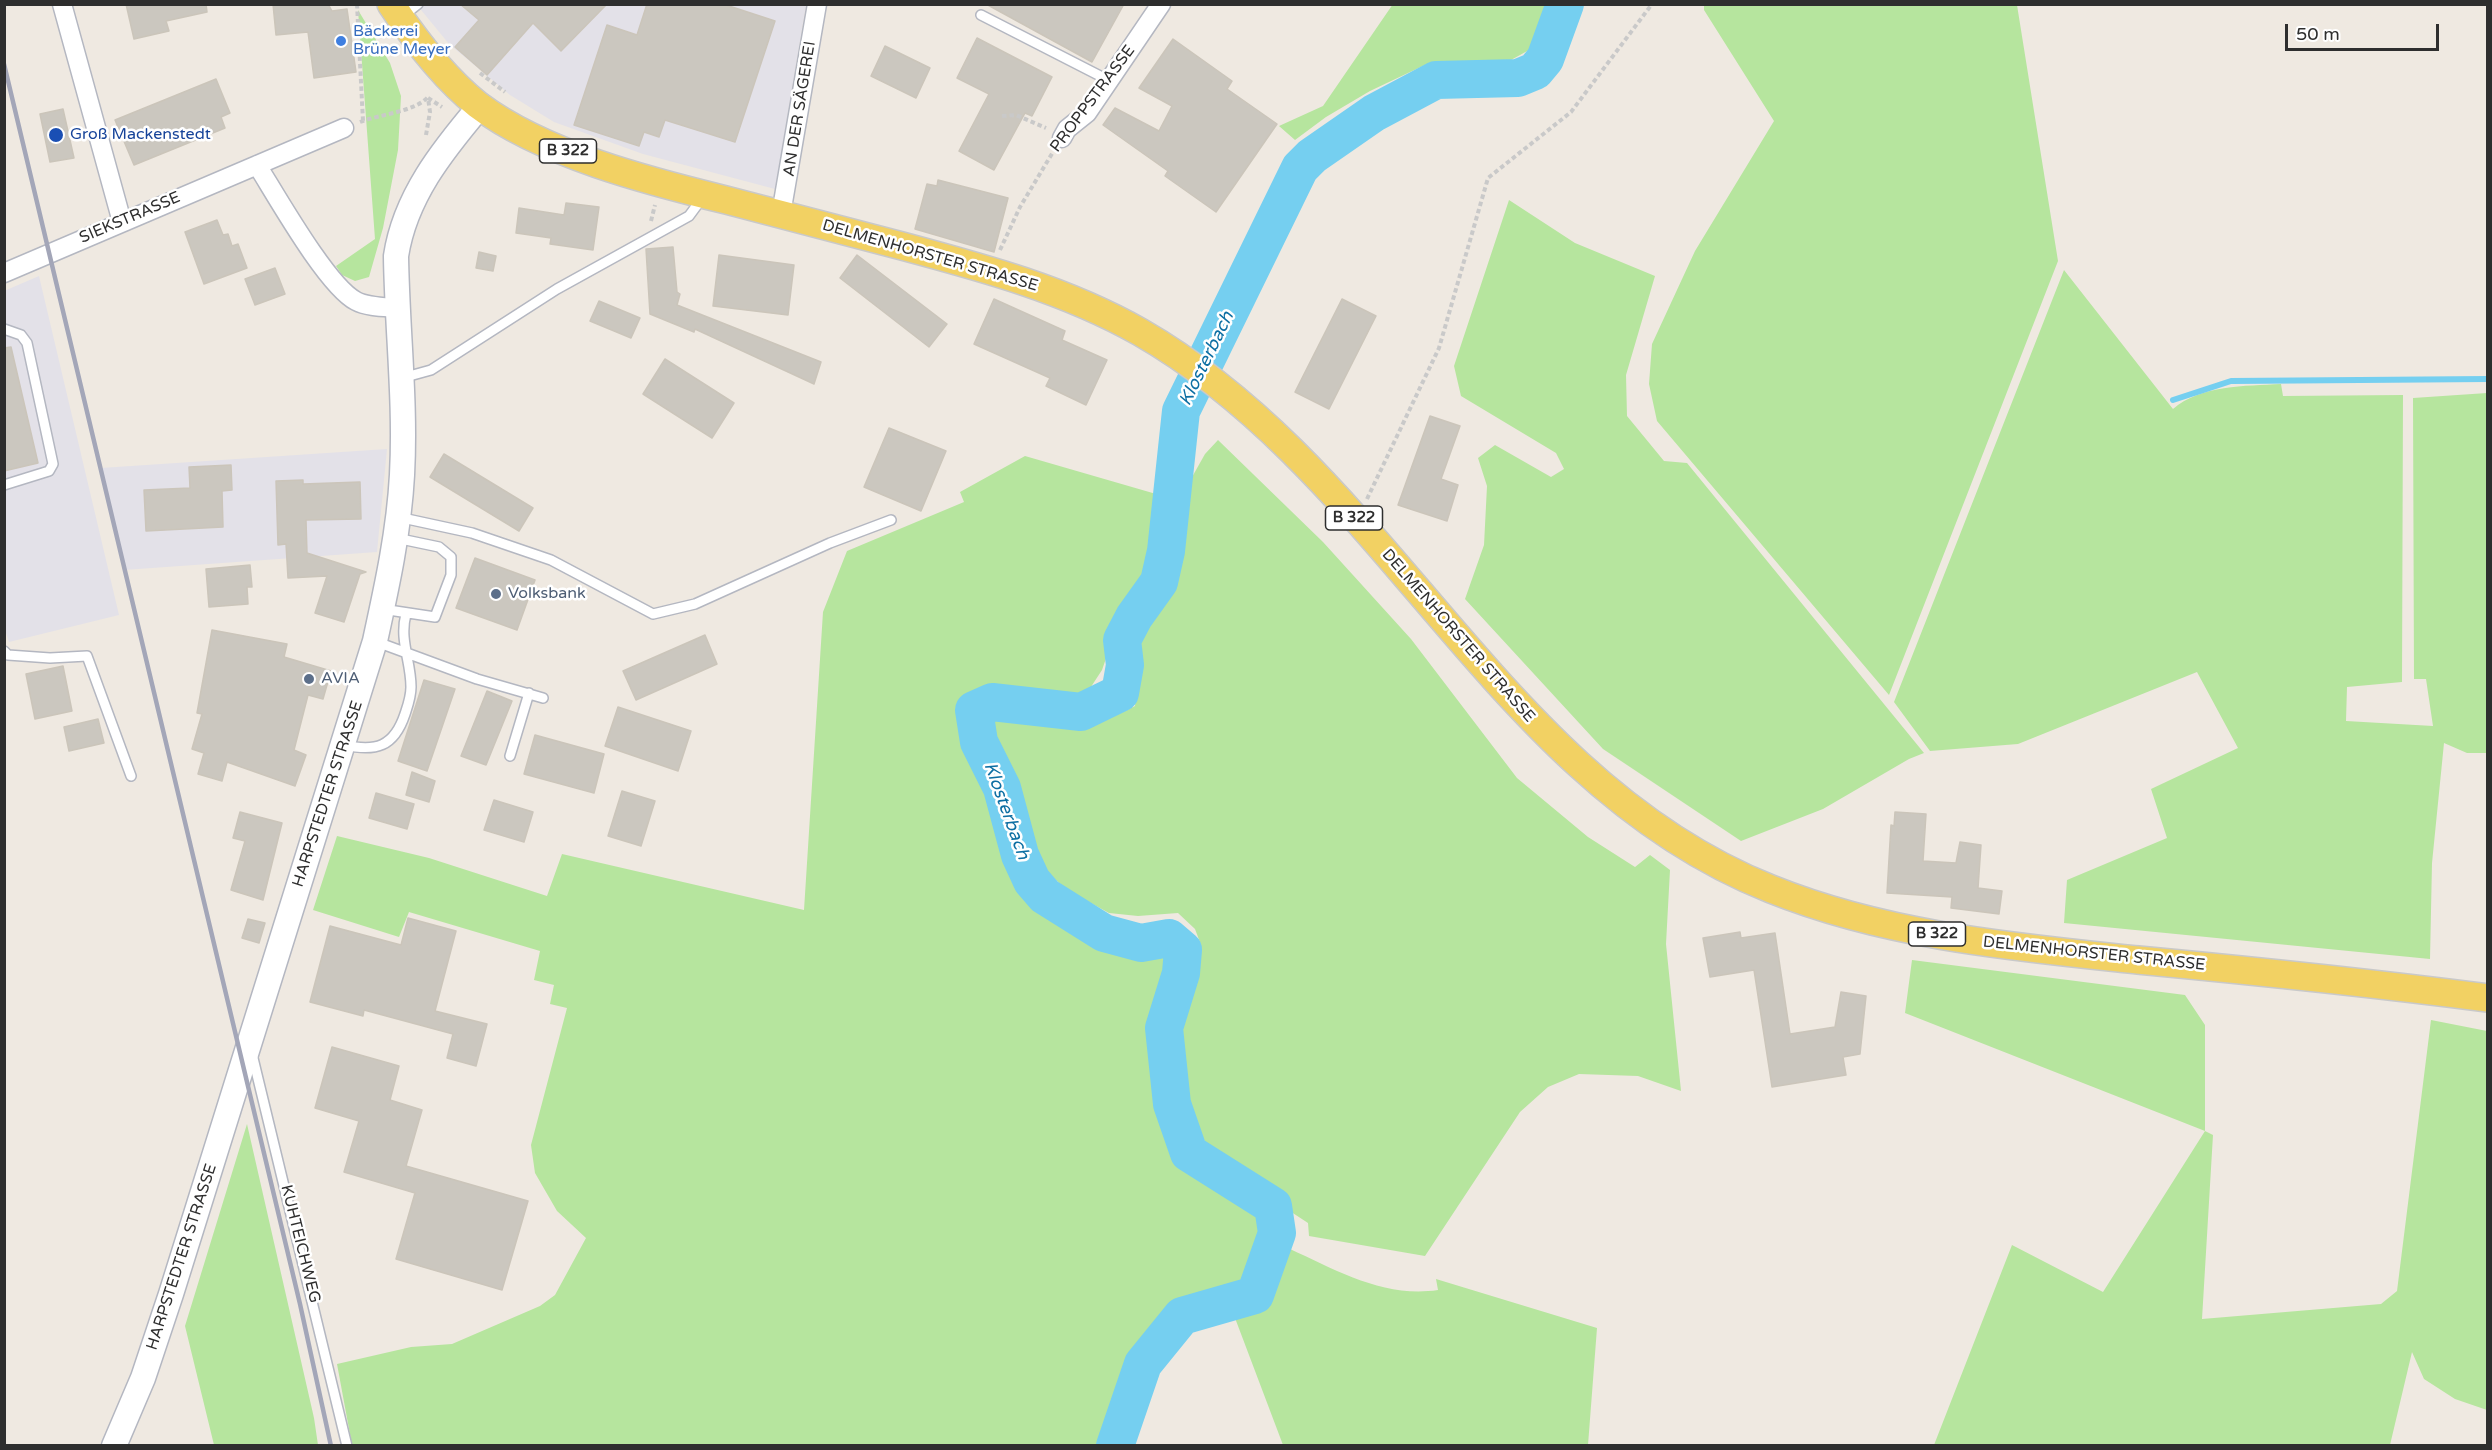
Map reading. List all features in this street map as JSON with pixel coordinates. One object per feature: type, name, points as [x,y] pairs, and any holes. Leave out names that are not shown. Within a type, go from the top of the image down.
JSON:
[{"type":"main road","name":"DELMENHORSTER STRASSE","points":[[403,9],[448,78],[480,106],[524,132],[625,172],[992,271],[1053,292],[1121,322],[1186,361],[1299,459],[1367,510],[1529,718],[1588,774],[1648,819],[1706,857],[1770,889],[1845,914],[1896,927],[2003,945],[2372,983],[2487,998]]},
{"type":"street","points":[[62,4],[122,222]]},
{"type":"street","name":"AN DER SÄGEREI","points":[[781,214],[817,4]]},
{"type":"street","name":"PROPPSTRASSE","points":[[1062,137],[1087,113],[1161,4]]},
{"type":"street","name":"HARPSTEDTER STRASSE","points":[[114,1446],[150,1357],[375,641],[397,527],[402,465],[402,378],[396,256],[409,206],[440,155],[480,106]]},
{"type":"street","name":"SIEKSTRASSE","points":[[4,273],[344,128]]},
{"type":"street","points":[[257,165],[318,261],[336,283],[356,301],[397,308]]},
{"type":"lane","points":[[981,15],[1110,81]]},
{"type":"lane","points":[[402,378],[431,370],[556,290],[689,216],[704,195]]},
{"type":"lane","points":[[4,329],[21,335],[27,343],[53,464],[49,471],[4,485]]},
{"type":"lane","points":[[397,527],[472,533],[551,560],[653,614],[695,604],[830,543],[891,520]]},
{"type":"lane","points":[[382,609],[435,618],[451,575],[451,557],[439,547],[397,527]]},
{"type":"lane","points":[[344,745],[362,749],[379,747],[390,741],[400,729],[411,687],[402,630],[406,614]]},
{"type":"lane","points":[[375,641],[477,679],[543,698]]},
{"type":"lane","points":[[4,651],[8,655],[50,658],[87,656],[131,776]]},
{"type":"lane","points":[[510,756],[530,693]]},
{"type":"lane","name":"KUHTEICHWEG","points":[[249,1044],[262,1085],[347,1446]]},
{"type":"path","points":[[357,4],[363,121]]},
{"type":"path","points":[[1367,510],[1439,348],[1488,178],[1571,112],[1652,4]]},
{"type":"path","points":[[473,67],[508,94]]},
{"type":"path","points":[[344,128],[394,111],[419,106],[428,98]]},
{"type":"path","points":[[1002,116],[1016,115],[1062,137]]},
{"type":"path","name":"PROPPSTRASSE","points":[[998,255],[1020,207],[1062,137]]},
{"type":"path","points":[[1359,491],[1367,510]]},
{"type":"shaded area","points":[[417,5],[806,5],[775,189],[643,154],[554,122],[510,95],[449,44]]},
{"type":"shaded area","points":[[39,276],[119,615],[9,642],[4,627],[4,291]]},
{"type":"shaded area","points":[[387,449],[377,552],[124,570],[101,468]]},
{"type":"green space","points":[[1393,4],[1546,5],[1529,50],[1511,60],[1427,64],[1370,91],[1326,117],[1295,140],[1279,126],[1323,106]]},
{"type":"green space","points":[[1704,5],[2017,5],[2058,261],[1889,695],[1657,421],[1649,384],[1652,344],[1695,251],[1774,121],[1704,10]]},
{"type":"green space","points":[[358,10],[390,63],[401,96],[398,150],[383,228],[369,277],[355,281],[342,275],[336,266],[375,239]]},
{"type":"green space","points":[[1509,200],[1575,243],[1655,276],[1626,375],[1627,416],[1664,461],[1687,463],[1924,753],[1909,759],[1823,809],[1741,841],[1603,749],[1465,599],[1484,545],[1487,486],[1478,458],[1495,445],[1551,477],[1564,469],[1556,453],[1461,396],[1454,366]]},
{"type":"green space","points":[[2064,270],[2173,409],[2184,401],[2210,391],[2253,385],[2281,384],[2283,396],[2403,395],[2402,682],[2347,687],[2346,721],[2433,726],[2426,679],[2414,679],[2413,398],[2487,393],[2487,753],[2467,753],[2444,743],[2432,863],[2430,959],[2064,923],[2067,880],[2167,838],[2151,789],[2238,748],[2197,672],[2018,744],[1930,751],[1894,702]]},
{"type":"green space","points":[[1218,440],[1323,542],[1411,639],[1517,778],[1588,837],[1635,867],[1650,855],[1670,870],[1666,944],[1681,1091],[1638,1076],[1579,1074],[1548,1087],[1520,1112],[1425,1256],[1309,1236],[1308,1223],[1241,1179],[1210,1153],[1187,1102],[1177,1045],[1182,1016],[1197,976],[1201,945],[1195,929],[1178,913],[1138,916],[1109,913],[1067,890],[1047,872],[1031,840],[1019,797],[987,726],[995,718],[1050,725],[1082,725],[1135,706],[1139,643],[1174,587],[1185,526],[1187,486],[1205,454]]},
{"type":"green space","points":[[1025,456],[1163,496],[1161,528],[1151,565],[1121,615],[1102,670],[1087,693],[1042,693],[1001,689],[972,696],[964,718],[999,807],[1015,873],[1078,928],[1113,949],[1142,950],[1156,945],[1167,957],[1155,1018],[1166,1095],[1182,1151],[1260,1202],[1270,1227],[1252,1288],[1177,1311],[1137,1357],[1101,1445],[352,1445],[337,1364],[411,1347],[452,1344],[540,1306],[555,1295],[586,1238],[557,1211],[535,1173],[531,1145],[567,1008],[550,1004],[554,985],[534,980],[540,951],[409,912],[399,937],[313,910],[337,836],[429,858],[547,896],[562,854],[804,910],[823,612],[847,551],[964,502],[960,492]]},
{"type":"green space","points":[[1912,960],[2185,995],[2205,1025],[2205,1131],[1905,1013]]},
{"type":"green space","points":[[2431,1020],[2487,1031],[2487,1410],[2455,1399],[2424,1379],[2412,1352],[2390,1445],[1934,1445],[2012,1245],[2103,1292],[2205,1131],[2213,1135],[2202,1319],[2381,1304],[2397,1291]]},
{"type":"green space","points":[[247,1124],[314,1418],[318,1445],[214,1445],[185,1326]]},
{"type":"green space","points":[[1290,1249],[1344,1274],[1380,1286],[1399,1290],[1438,1290],[1436,1279],[1597,1328],[1588,1445],[1283,1445],[1235,1318],[1257,1310],[1271,1294]]},
{"type":"building","points":[[126,4],[206,4],[207,12],[166,21],[169,31],[134,39]]},
{"type":"building","points":[[273,4],[328,4],[332,11],[347,9],[356,72],[314,78],[308,32],[276,35]]},
{"type":"building","points":[[460,4],[607,4],[561,51],[533,23],[487,75],[455,47],[479,20]]},
{"type":"building","points":[[647,4],[723,4],[775,21],[735,142],[665,120],[659,137],[644,132],[639,146],[574,125],[607,25],[637,35]]},
{"type":"building","points":[[986,4],[1124,4],[1092,62]]},
{"type":"building","points":[[977,38],[1052,77],[1032,116],[1025,113],[994,170],[959,151],[989,94],[957,78]]},
{"type":"building","points":[[1173,39],[1232,81],[1227,89],[1277,124],[1216,212],[1165,176],[1168,171],[1103,125],[1115,108],[1159,131],[1172,106],[1139,88]]},
{"type":"building","points":[[885,46],[930,68],[916,98],[871,76]]},
{"type":"building","points":[[216,79],[230,113],[221,117],[225,128],[134,165],[115,120]]},
{"type":"building","points":[[63,109],[74,158],[50,162],[40,114]]},
{"type":"building","points":[[938,180],[1008,198],[994,252],[915,229],[927,184],[937,186]]},
{"type":"building","points":[[566,203],[599,207],[593,250],[550,244],[551,238],[516,233],[519,208],[564,215]]},
{"type":"building","points":[[217,220],[223,235],[228,234],[232,246],[238,244],[247,268],[204,284],[185,232]]},
{"type":"building","points":[[673,247],[677,292],[680,294],[677,305],[821,362],[814,384],[695,329],[694,332],[650,314],[646,249]]},
{"type":"building","points":[[479,252],[496,256],[493,271],[476,268]]},
{"type":"building","points":[[719,255],[794,265],[788,315],[713,306]]},
{"type":"building","points":[[857,255],[947,324],[929,347],[840,278]]},
{"type":"building","points":[[275,268],[285,294],[255,305],[245,279]]},
{"type":"building","points":[[994,299],[1065,331],[1062,340],[1107,360],[1086,405],[1046,386],[1050,378],[974,344]]},
{"type":"building","points":[[1342,299],[1376,316],[1329,409],[1295,392]]},
{"type":"building","points":[[599,301],[640,318],[631,338],[590,321]]},
{"type":"building","points":[[11,347],[38,463],[4,471],[4,348]]},
{"type":"building","points":[[665,359],[734,403],[712,438],[643,394]]},
{"type":"building","points":[[1430,416],[1460,426],[1441,479],[1458,485],[1447,521],[1398,505]]},
{"type":"building","points":[[889,428],[946,451],[921,511],[864,487]]},
{"type":"building","points":[[444,454],[533,508],[519,531],[430,477]]},
{"type":"building","points":[[231,465],[232,490],[222,491],[223,527],[146,531],[144,490],[190,488],[189,467]]},
{"type":"building","points":[[303,480],[303,484],[360,482],[361,519],[306,520],[307,553],[366,572],[360,574],[344,622],[315,613],[327,576],[288,578],[286,544],[278,545],[276,481]]},
{"type":"building","name":"Volksbank","points":[[475,558],[535,580],[517,630],[456,608]]},
{"type":"building","points":[[250,565],[252,587],[247,587],[248,604],[209,607],[206,569]]},
{"type":"building","points":[[212,630],[287,644],[284,657],[331,671],[323,699],[308,695],[294,750],[306,755],[295,786],[227,762],[222,781],[198,774],[204,753],[192,749],[202,714],[197,713]]},
{"type":"building","points":[[705,635],[717,664],[636,700],[623,671]]},
{"type":"building","points":[[63,666],[72,711],[35,719],[26,674]]},
{"type":"building","points":[[424,680],[455,689],[427,771],[398,761]]},
{"type":"building","points":[[487,691],[512,701],[486,765],[461,756]]},
{"type":"building","points":[[618,707],[691,731],[678,771],[605,746]]},
{"type":"building","points":[[98,719],[104,743],[69,751],[64,727]]},
{"type":"building","points":[[535,735],[604,754],[594,793],[524,774]]},
{"type":"building","points":[[412,772],[435,781],[429,802],[406,795]]},
{"type":"building","points":[[622,791],[655,801],[641,846],[608,836]]},
{"type":"building","points":[[376,793],[414,804],[407,829],[369,818]]},
{"type":"building","points":[[494,800],[533,812],[524,842],[484,830]]},
{"type":"building","points":[[240,812],[282,823],[263,900],[231,890],[245,841],[233,838]]},
{"type":"building","points":[[1895,812],[1926,814],[1923,861],[1956,863],[1960,842],[1981,845],[1978,888],[2002,891],[1999,914],[1951,908],[1952,897],[1887,893],[1891,825],[1894,826]]},
{"type":"building","points":[[408,918],[456,931],[435,1011],[487,1024],[476,1066],[447,1058],[453,1034],[364,1010],[363,1016],[310,1002],[330,926],[401,945]]},
{"type":"building","points":[[248,919],[265,923],[259,943],[242,938]]},
{"type":"building","points":[[1740,932],[1741,938],[1775,933],[1790,1034],[1835,1027],[1841,992],[1866,996],[1860,1054],[1843,1057],[1846,1075],[1772,1087],[1754,970],[1710,977],[1703,938]]},
{"type":"building","points":[[332,1047],[399,1066],[390,1100],[422,1110],[406,1166],[528,1201],[502,1290],[396,1259],[415,1193],[344,1172],[359,1121],[315,1108]]},
{"type":"waterway","name":"Klosterbach","points":[[1115,1446],[1143,1364],[1182,1316],[1255,1295],[1277,1233],[1273,1206],[1189,1153],[1172,1104],[1164,1028],[1181,973],[1183,950],[1169,938],[1141,943],[1104,933],[1045,896],[1032,881],[1020,855],[1002,788],[979,742],[974,710],[992,702],[1081,712],[1120,693],[1125,665],[1122,640],[1134,617],[1159,582],[1166,551],[1181,411],[1300,168],[1312,156],[1374,113],[1436,80],[1518,78],[1535,71],[1545,59],[1565,4]]},
{"type":"waterway","points":[[2173,400],[2231,381],[2488,379]]},
{"type":"railway","points":[[4,64],[300,1304],[331,1446]]},
{"type":"place","name":"Bäckerei Brüne Meyer","points":[[341,41]]},
{"type":"place","name":"Groß Mackenstedt","points":[[56,135]]},
{"type":"place","name":"Volksbank","points":[[496,594]]},
{"type":"place","name":"AVIA","points":[[309,679]]}]
